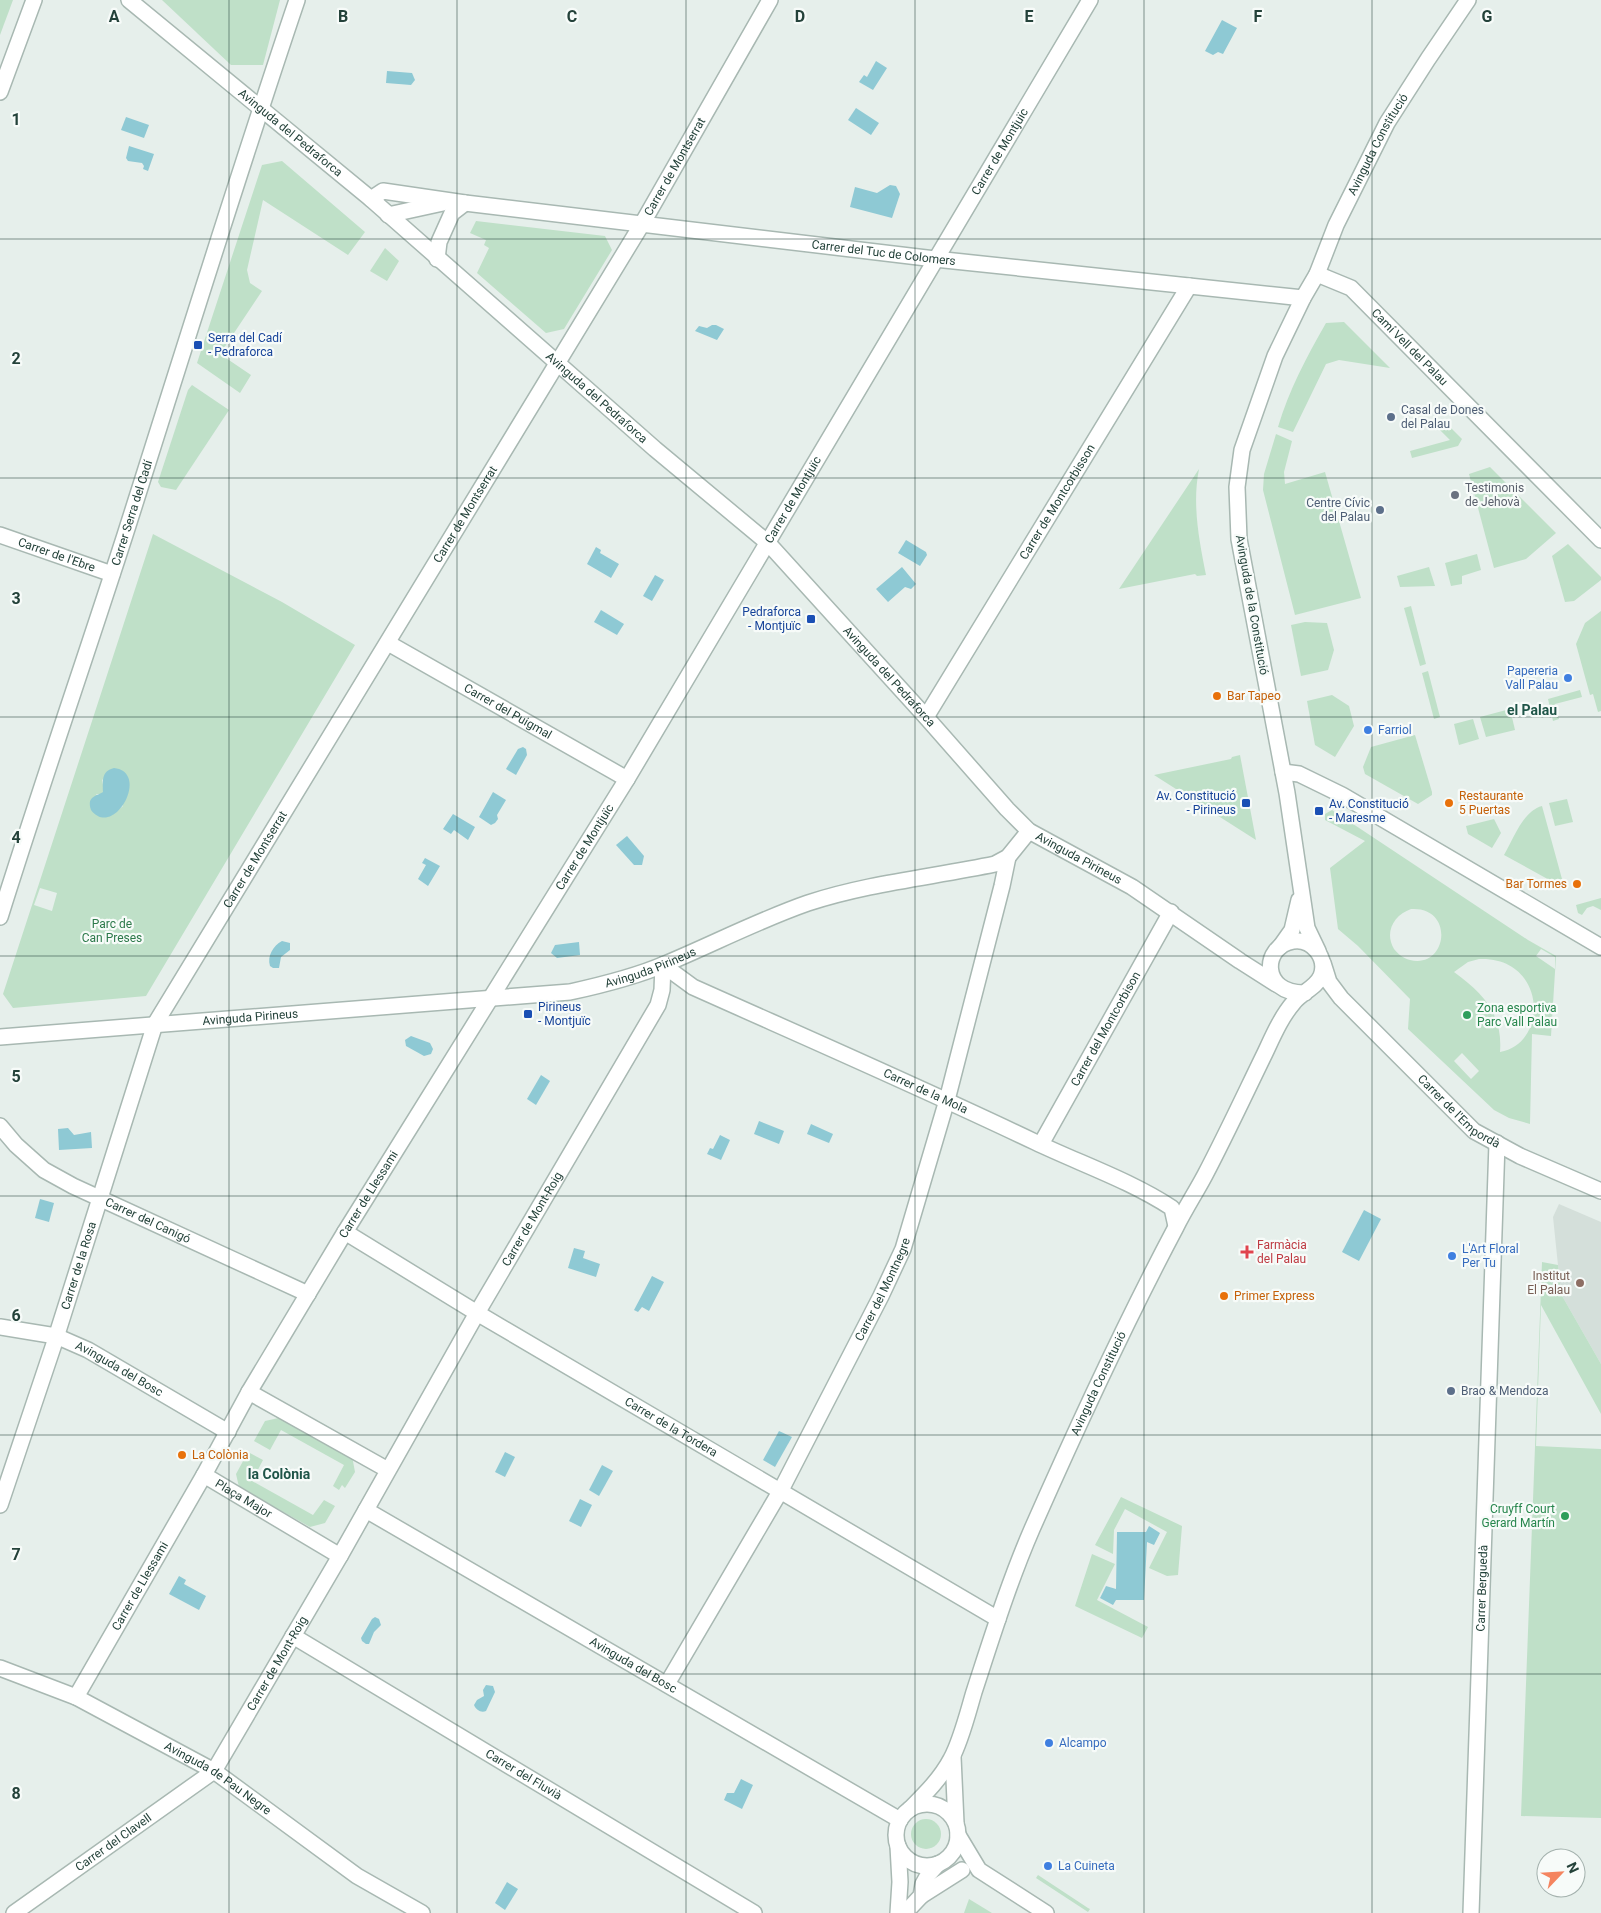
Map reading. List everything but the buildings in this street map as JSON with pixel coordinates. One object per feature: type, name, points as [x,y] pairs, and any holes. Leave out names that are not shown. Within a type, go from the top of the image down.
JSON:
[{"type":"street","points":[[0,92],[34,0]]},
{"type":"street","name":"Avinguda del Pedraforca","points":[[129,0],[371,199],[655,449],[768,543],[926,717],[1007,810],[1030,831]]},
{"type":"street","name":"Carrer Serra del Cadí","points":[[0,917],[112,574],[260,109],[297,0]]},
{"type":"street","name":"Carrer de Montserrat","points":[[155,1024],[642,224],[769,0]]},
{"type":"street","name":"Carrer de Montjuïc","points":[[492,997],[768,543],[1090,0]]},
{"type":"street","name":"Avinguda Constitució","points":[[1302,298],[1317,274],[1336,225],[1387,123],[1468,0]]},
{"type":"street","name":"Carrer del Tuc de Colomers","points":[[371,199],[383,191],[459,202],[935,259],[1302,298]]},
{"type":"street","points":[[437,259],[439,242],[459,202]]},
{"type":"street","name":"Carrer del Tuc de Colomers","points":[[388,215],[459,202]]},
{"type":"street","name":"Camí Vell del Palau","points":[[1317,274],[1351,288],[1601,540]]},
{"type":"street","name":"Carrer de Montcorbisson","points":[[926,717],[1189,286]]},
{"type":"street","name":"Avinguda de la Constitució","points":[[1301,891],[1283,772],[1239,539],[1237,487],[1242,450],[1275,356],[1302,298]]},
{"type":"street","name":"Carrer de l'Ebre","points":[[0,534],[112,574]]},
{"type":"street","name":"Carrer del Puigmal","points":[[388,643],[626,779]]},
{"type":"street","points":[[1283,772],[1299,774],[1342,795],[1601,947]]},
{"type":"street","name":"Avinguda Pirineus","points":[[0,1037],[570,992],[611,983],[663,965],[768,917],[811,902],[856,890],[995,864],[1008,857],[1030,831],[1132,887],[1276,985]]},
{"type":"street","name":"Carrer del Montnegre","points":[[667,1684],[781,1490],[877,1305],[903,1249],[947,1100],[1008,857]]},
{"type":"street","points":[[1301,891],[1307,928],[1321,958],[1320,977],[1317,983],[1306,991],[1289,992],[1276,985],[1272,978],[1271,970],[1276,952],[1292,930],[1301,891]]},
{"type":"street","name":"Carrer del Montcorbison","points":[[1041,1144],[1171,912]]},
{"type":"street","points":[[1240,961],[1257,963],[1267,960],[1292,941],[1308,943],[1321,958]]},
{"type":"street","name":"Carrer de l'Empordà","points":[[1321,958],[1329,982],[1340,998],[1474,1131],[1520,1156],[1601,1191]]},
{"type":"street","name":"Carrer de la Mola","points":[[663,965],[693,987],[947,1100],[1155,1196],[1172,1208],[1176,1226]]},
{"type":"street","name":"Carrer de Mont-Roig","points":[[388,1470],[477,1313],[658,1005],[662,990],[663,965]]},
{"type":"street","name":"Avinguda Constitució","points":[[1276,985],[1281,997],[1278,1026]]},
{"type":"street","name":"Avinguda Constitució","points":[[910,1809],[934,1785],[953,1757],[1020,1558],[1057,1472],[1176,1226],[1205,1176],[1278,1026],[1294,1001],[1306,991]]},
{"type":"street","name":"Carrer de l'Empordà","points":[[1306,991],[1324,991],[1340,998]]},
{"type":"street","name":"Carrer de Llessami","points":[[249,1392],[345,1232],[492,997]]},
{"type":"street","name":"Carrer de la Rosa","points":[[0,1505],[155,1024]]},
{"type":"street","name":"Carrer del Canigó","points":[[0,1126],[16,1145],[44,1170],[73,1186],[308,1294]]},
{"type":"street","name":"Carrer Berguedà","points":[[1472,1913],[1497,1144]]},
{"type":"street","name":"Carrer de la Tordera","points":[[345,1232],[477,1313],[998,1619]]},
{"type":"street","name":"Avinguda del Bosc","points":[[0,1327],[56,1336],[88,1350],[228,1432]]},
{"type":"street","points":[[249,1392],[388,1470],[340,1556]]},
{"type":"street","name":"Plaça Major","points":[[249,1392],[204,1475],[340,1556]]},
{"type":"street","name":"Carrer de Llessami","points":[[76,1697],[204,1475]]},
{"type":"street","name":"Avinguda del Bosc","points":[[366,1510],[900,1820]]},
{"type":"street","name":"Carrer de Mont-Roig","points":[[214,1771],[340,1556]]},
{"type":"street","name":"Carrer del Fluvià","points":[[293,1636],[754,1913]]},
{"type":"street","name":"Avinguda de Pau Negre","points":[[0,1668],[76,1697],[214,1771],[357,1876],[422,1913]]},
{"type":"street","name":"Avinguda Constitució","points":[[953,1757],[957,1830]]},
{"type":"street","name":"Carrer del Clavell","points":[[14,1913],[214,1771]]},
{"type":"street","points":[[898,1913],[900,1882],[896,1836],[900,1820],[910,1809],[928,1804],[938,1806],[952,1817],[979,1870],[1046,1913]]},
{"type":"street","points":[[921,1896],[928,1875],[953,1852],[957,1844],[957,1830]]},
{"type":"street","points":[[898,1846],[910,1861],[919,1865],[929,1866],[942,1861],[962,1870],[979,1870]]},
{"type":"street","points":[[905,1913],[921,1896],[962,1870]]},
{"type":"shaded area","name":"Institut El Palau","points":[[1559,1204],[1601,1222],[1601,1364],[1561,1294],[1553,1217]]},
{"type":"green space","points":[[0,0],[13,0],[0,35]]},
{"type":"green space","points":[[162,0],[280,0],[263,65],[231,65]]},
{"type":"green space","points":[[282,161],[365,232],[348,255],[263,200],[247,270],[250,283],[262,291],[220,354],[251,375],[240,393],[197,363],[262,165]]},
{"type":"green space","points":[[476,221],[605,236],[612,250],[564,329],[546,333],[477,273],[489,248],[484,245],[486,240],[470,233]]},
{"type":"green space","points":[[385,248],[399,261],[387,281],[370,271]]},
{"type":"green space","points":[[1344,322],[1390,368],[1339,360],[1326,364],[1293,432],[1278,427],[1287,400],[1299,374],[1326,323]]},
{"type":"green space","points":[[192,385],[229,410],[176,490],[161,487],[158,482],[188,390]]},
{"type":"green space","points":[[1443,420],[1462,439],[1458,446],[1412,458],[1410,451],[1450,440],[1437,427]]},
{"type":"green space","points":[[1276,434],[1292,441],[1284,472],[1285,484],[1325,472],[1361,598],[1295,615],[1263,490],[1264,474]]},
{"type":"green space","points":[[1490,467],[1556,533],[1526,559],[1494,568],[1469,474]]},
{"type":"green space","points":[[1199,469],[1196,509],[1206,575],[1197,576],[1195,574],[1119,589]]},
{"type":"green space","name":"Parc de Can Preses","points":[[153,534],[282,602],[355,645],[146,996],[13,1008],[3,994]],"holes":[[[102,779],[123,806],[112,815],[96,794],[102,794],[104,791]],[[40,888],[57,893],[52,911],[34,905]]]},
{"type":"green space","points":[[1568,544],[1601,577],[1601,580],[1574,601],[1565,602],[1552,556]]},
{"type":"green space","points":[[1477,554],[1481,570],[1462,576],[1462,584],[1451,586],[1445,563]]},
{"type":"green space","points":[[1429,567],[1435,586],[1400,587],[1397,576]]},
{"type":"green space","points":[[1411,606],[1426,664],[1420,666],[1404,608]]},
{"type":"green space","points":[[1601,611],[1601,711],[1598,712],[1593,694],[1590,695],[1576,644],[1585,623]]},
{"type":"green space","points":[[1305,622],[1327,623],[1334,650],[1328,670],[1301,676],[1291,625]]},
{"type":"green space","points":[[1428,671],[1440,717],[1434,719],[1422,673]]},
{"type":"green space","points":[[1580,690],[1582,697],[1555,704],[1559,719],[1553,721],[1548,699]]},
{"type":"green space","points":[[1332,695],[1349,706],[1354,726],[1335,757],[1315,745],[1307,701]]},
{"type":"green space","points":[[1510,709],[1515,730],[1486,737],[1480,717]]},
{"type":"green space","points":[[1473,719],[1479,739],[1459,745],[1454,724]]},
{"type":"green space","points":[[1415,735],[1432,792],[1432,795],[1418,804],[1365,774],[1363,767],[1371,747]]},
{"type":"green space","points":[[1240,755],[1256,840],[1154,775],[1231,759]]},
{"type":"green space","points":[[1567,799],[1573,822],[1555,826],[1549,803]]},
{"type":"green space","points":[[1542,806],[1562,879],[1553,882],[1504,855],[1524,819],[1529,813]]},
{"type":"green space","points":[[1332,810],[1528,940],[1556,956],[1551,1036],[1532,1034],[1530,1124],[1509,1118],[1494,1110],[1408,1029],[1410,999],[1358,946],[1338,929],[1330,868],[1365,841],[1325,820],[1325,814]],"holes":[[[1411,909],[1425,911],[1435,917],[1440,926],[1441,937],[1439,947],[1432,955],[1423,960],[1410,960],[1403,957],[1394,949],[1391,943],[1392,925],[1405,912]],[[1541,949],[1555,957],[1555,969],[1536,956]],[[1479,959],[1501,962],[1518,971],[1528,985],[1533,1001],[1533,1018],[1527,1033],[1516,1045],[1500,1052],[1498,1026],[1489,1006],[1474,988],[1454,972],[1468,962]],[[1462,1053],[1479,1071],[1471,1079],[1454,1061]]]},
{"type":"green space","points":[[1494,819],[1501,833],[1492,848],[1468,834],[1466,826]]},
{"type":"green space","points":[[1601,898],[1601,910],[1593,906],[1587,908],[1582,915],[1578,913],[1576,905]]},
{"type":"green space","points":[[1542,1262],[1558,1265],[1561,1294],[1601,1364],[1601,1414],[1541,1305],[1536,1446],[1601,1449],[1601,1818],[1521,1816]]},
{"type":"green space","points":[[283,1417],[352,1456],[355,1472],[345,1488],[342,1485],[339,1490],[333,1486],[344,1465],[281,1430],[270,1450],[254,1441],[265,1421]]},
{"type":"green space","points":[[248,1452],[263,1460],[252,1481],[313,1515],[324,1500],[335,1506],[325,1523],[310,1527],[239,1487],[236,1474]]},
{"type":"green space","points":[[1121,1497],[1182,1526],[1178,1575],[1167,1576],[1149,1568],[1167,1532],[1125,1509],[1114,1530],[1113,1554],[1095,1545]]},
{"type":"green space","points":[[1092,1554],[1115,1564],[1097,1600],[1148,1627],[1142,1638],[1075,1606]]},
{"type":"green space","points":[[926,1819],[937,1823],[941,1834],[937,1845],[926,1849],[915,1845],[911,1834],[915,1823]]},
{"type":"green space","points":[[1038,1875],[1090,1909],[1088,1912],[1036,1878]]},
{"type":"green space","points":[[969,1899],[992,1913],[964,1913]]},
{"type":"water","points":[[1222,20],[1237,28],[1223,54],[1218,52],[1213,55],[1205,51]]},
{"type":"water","points":[[876,61],[887,68],[873,90],[859,82],[864,75],[867,77]]},
{"type":"water","points":[[387,71],[412,73],[415,80],[411,85],[386,83]]},
{"type":"water","points":[[856,108],[879,123],[871,135],[848,120]]},
{"type":"water","points":[[126,117],[149,125],[144,138],[121,130]]},
{"type":"water","points":[[129,146],[154,154],[148,171],[143,169],[142,163],[128,161],[126,158]]},
{"type":"water","points":[[890,185],[896,186],[900,194],[892,218],[850,207],[855,187],[877,193]]},
{"type":"water","points":[[712,325],[724,329],[717,340],[695,331],[699,326],[707,328]]},
{"type":"water","points":[[906,540],[926,552],[927,555],[920,566],[898,553]]},
{"type":"water","points":[[596,547],[601,550],[600,553],[619,564],[611,578],[587,564]]},
{"type":"water","points":[[902,567],[916,584],[911,589],[905,587],[888,602],[876,589]]},
{"type":"water","points":[[655,575],[664,580],[652,601],[643,596]]},
{"type":"water","points":[[601,610],[624,624],[617,635],[594,622]]},
{"type":"water","points":[[523,747],[526,749],[527,755],[516,775],[506,769],[518,749]]},
{"type":"water","points":[[114,768],[125,772],[129,780],[129,791],[125,802],[118,811],[110,817],[100,817],[91,810],[90,802],[92,798],[103,792],[105,774]]},
{"type":"water","points":[[493,792],[506,800],[497,815],[498,819],[491,825],[479,817]]},
{"type":"water","points":[[453,814],[475,827],[468,840],[454,830],[451,834],[443,829]]},
{"type":"water","points":[[627,836],[644,856],[642,865],[634,865],[616,845]]},
{"type":"water","points":[[425,858],[440,866],[428,886],[418,879],[426,865],[422,863]]},
{"type":"water","points":[[282,941],[290,943],[290,950],[281,957],[279,968],[273,968],[269,962],[270,955],[273,948]]},
{"type":"water","points":[[579,942],[580,955],[557,958],[551,953],[555,945]]},
{"type":"water","points":[[411,1036],[430,1043],[433,1049],[431,1054],[424,1056],[406,1046],[405,1040]]},
{"type":"water","points":[[541,1075],[550,1081],[536,1105],[527,1099]]},
{"type":"water","points":[[759,1121],[784,1131],[779,1144],[754,1134]]},
{"type":"water","points":[[811,1124],[833,1134],[829,1143],[807,1134]]},
{"type":"water","points":[[68,1128],[74,1135],[91,1132],[92,1148],[59,1150],[58,1129]]},
{"type":"water","points":[[720,1135],[730,1140],[721,1160],[707,1154],[710,1148],[713,1149]]},
{"type":"water","points":[[40,1199],[54,1203],[49,1222],[35,1218]]},
{"type":"water","points":[[1364,1210],[1381,1219],[1359,1261],[1342,1252]]},
{"type":"water","points":[[574,1248],[585,1251],[583,1258],[600,1264],[596,1277],[568,1268]]},
{"type":"water","points":[[652,1276],[664,1282],[649,1311],[642,1307],[638,1312],[634,1310]]},
{"type":"water","points":[[779,1431],[792,1437],[775,1467],[763,1460]]},
{"type":"water","points":[[505,1452],[515,1457],[505,1477],[495,1472]]},
{"type":"water","points":[[602,1465],[613,1471],[599,1496],[589,1490]]},
{"type":"water","points":[[580,1499],[592,1505],[581,1527],[569,1521]]},
{"type":"water","points":[[1149,1526],[1160,1533],[1154,1545],[1147,1542],[1144,1600],[1116,1600],[1113,1605],[1100,1598],[1106,1586],[1116,1589],[1117,1532],[1146,1532]]},
{"type":"water","points":[[179,1576],[186,1580],[184,1584],[206,1596],[199,1610],[169,1594]]},
{"type":"water","points":[[375,1617],[379,1619],[381,1625],[374,1632],[369,1644],[366,1644],[361,1638]]},
{"type":"water","points":[[486,1685],[493,1686],[495,1692],[486,1711],[482,1712],[477,1710],[474,1705],[477,1700],[484,1696],[483,1690]]},
{"type":"water","points":[[741,1779],[753,1785],[742,1809],[724,1800],[727,1793],[734,1793]]},
{"type":"water","points":[[507,1882],[518,1889],[505,1910],[495,1903]]},
{"type":"place","name":"Serra del Cadí - Pedraforca","points":[[198,345]]},
{"type":"place","name":"Casal de Dones del Palau","points":[[1391,417]]},
{"type":"place","name":"Testimonis de Jehovà","points":[[1455,495]]},
{"type":"place","name":"Centre Cívic del Palau","points":[[1380,510]]},
{"type":"place","name":"Pedraforca - Montjuïc","points":[[811,619]]},
{"type":"place","name":"Papereria Vall Palau","points":[[1568,678]]},
{"type":"place","name":"Bar Tapeo","points":[[1217,696]]},
{"type":"place","name":"Farriol","points":[[1368,730]]},
{"type":"place","name":"Av. Constitució - Pirineus","points":[[1246,803]]},
{"type":"place","name":"Restaurante 5 Puertas","points":[[1449,803]]},
{"type":"place","name":"Av. Constitució - Maresme","points":[[1319,811]]},
{"type":"place","name":"Bar Tormes","points":[[1577,884]]},
{"type":"place","name":"Pirineus - Montjuïc","points":[[528,1014]]},
{"type":"place","name":"Zona esportiva Parc Vall Palau","points":[[1467,1015]]},
{"type":"place","name":"Farmàcia del Palau","points":[[1247,1252]]},
{"type":"place","name":"L'Art Floral Per Tu","points":[[1452,1256]]},
{"type":"place","name":"Institut El Palau","points":[[1580,1283]]},
{"type":"place","name":"Primer Express","points":[[1224,1296]]},
{"type":"place","name":"Brao & Mendoza","points":[[1451,1391]]},
{"type":"place","name":"La Colònia","points":[[182,1455]]},
{"type":"place","name":"Cruyff Court Gerard Martín","points":[[1565,1516]]},
{"type":"place","name":"Alcampo","points":[[1049,1743]]},
{"type":"place","name":"La Cuineta","points":[[1048,1866]]},
{"type":"district","name":"el Palau","points":[[1532,710]]},
{"type":"district","name":"la Colònia","points":[[279,1474]]}]
